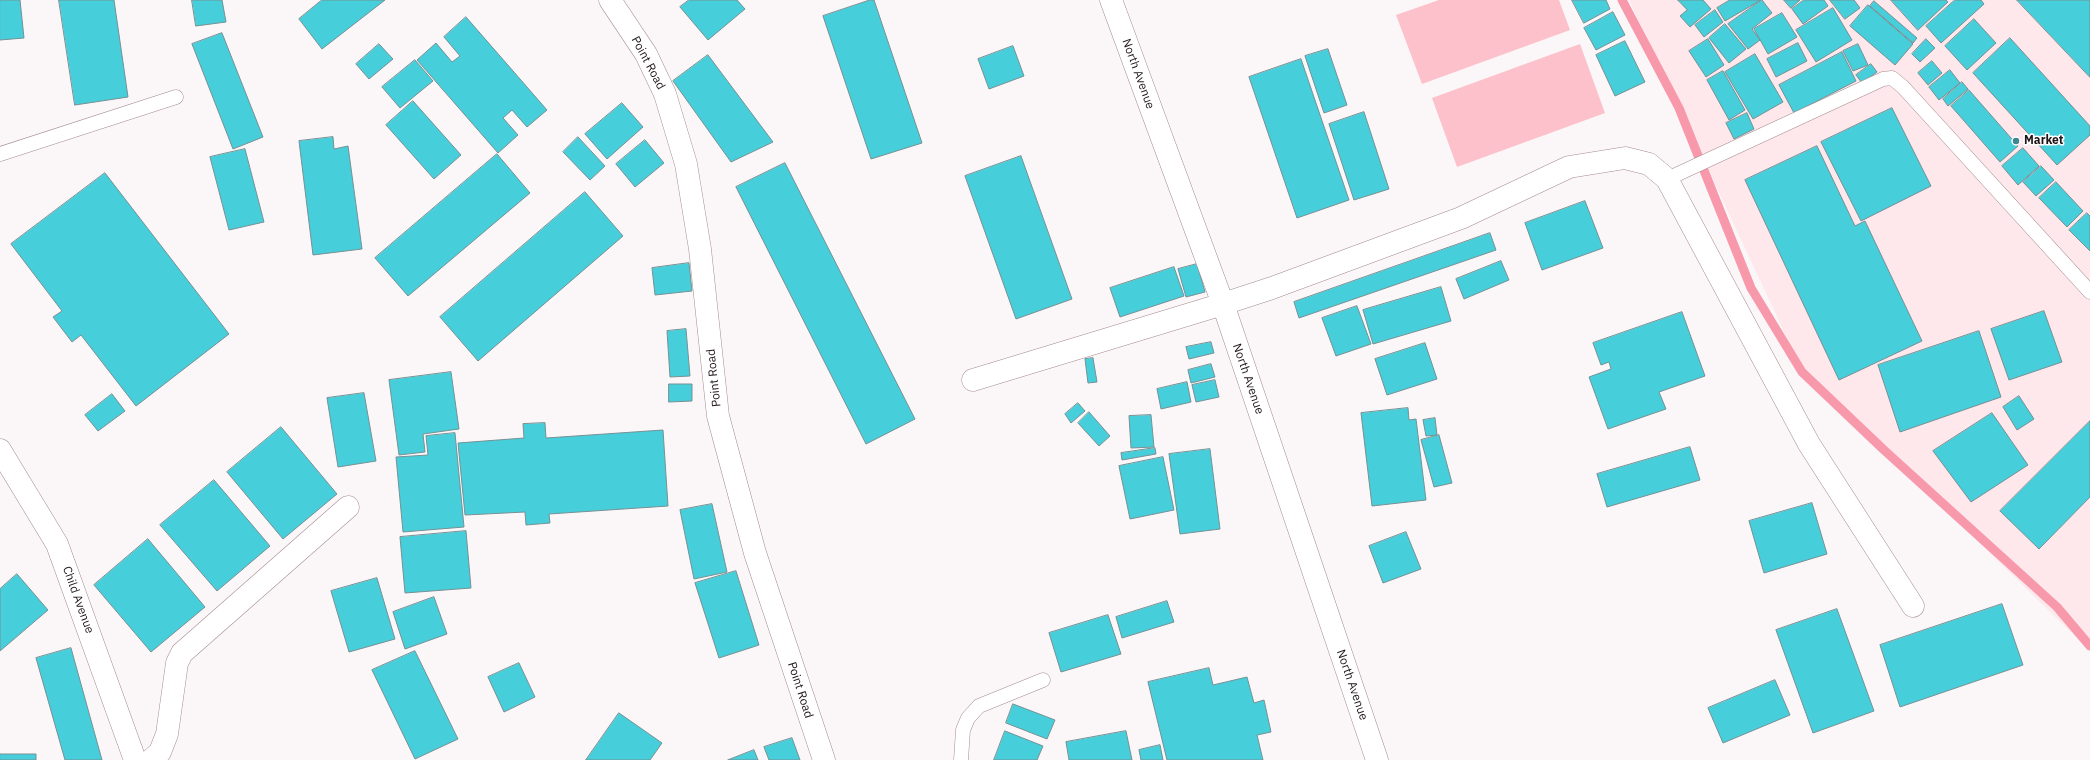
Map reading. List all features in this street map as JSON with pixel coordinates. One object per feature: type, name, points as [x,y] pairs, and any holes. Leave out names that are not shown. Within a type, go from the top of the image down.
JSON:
[{"type":"street","name":"Point Road","points":[[610,0],[646,54],[665,94],[686,164],[700,249],[718,416],[755,553],[824,760]]},
{"type":"street","name":"North Avenue","points":[[1111,0],[1223,304],[1377,760]]},
{"type":"street","points":[[973,380],[1223,304],[1461,218],[1569,167],[1625,158],[1649,164],[1666,179],[1809,444],[1913,606]]},
{"type":"street","name":"Child Avenue","points":[[0,450],[57,544],[135,760]]},
{"type":"street","points":[[151,760],[160,752],[167,734],[177,663],[182,653],[348,507]]},
{"type":"lane","points":[[1666,179],[1715,158],[1883,79],[1892,78],[1903,87],[2090,292]]},
{"type":"lane","points":[[0,154],[176,97]]},
{"type":"lane","points":[[962,760],[963,730],[968,718],[979,706],[1043,680]]},
{"type":"shaded area","points":[[1439,0],[1559,0],[1570,30],[1422,84],[1396,15]]},
{"type":"shaded area","points":[[1629,0],[2090,0],[2090,651],[1801,368]]},
{"type":"shaded area","points":[[1580,44],[1605,113],[1457,167],[1432,98]]},
{"type":"building","points":[[0,0],[20,0],[24,38],[0,40]]},
{"type":"building","points":[[59,0],[114,0],[128,97],[75,105]]},
{"type":"building","points":[[192,0],[222,0],[226,22],[196,26]]},
{"type":"building","points":[[322,0],[385,0],[322,49],[299,19]]},
{"type":"building","points":[[689,0],[737,0],[745,9],[708,40],[680,7]]},
{"type":"building","points":[[874,0],[922,143],[871,159],[823,16]]},
{"type":"building","points":[[1572,0],[1606,0],[1610,9],[1584,23]]},
{"type":"building","points":[[1678,0],[1703,0],[1711,9],[1690,27],[1680,16],[1687,10]]},
{"type":"building","points":[[1730,0],[1761,0],[1725,21],[1717,8]]},
{"type":"building","points":[[1762,0],[1772,13],[1752,29],[1760,40],[1748,49],[1728,24]]},
{"type":"building","points":[[1784,0],[1800,0],[1791,8]]},
{"type":"building","points":[[1804,0],[1824,0],[1828,6],[1803,24],[1792,9]]},
{"type":"building","points":[[1830,0],[1854,0],[1860,8],[1845,19]]},
{"type":"building","points":[[1891,0],[1946,0],[1948,2],[1918,30]]},
{"type":"building","points":[[1955,0],[1981,0],[1984,4],[1941,43],[1926,26]]},
{"type":"building","points":[[2017,0],[2090,0],[2090,77]]},
{"type":"building","points":[[1874,1],[1917,38],[1913,43],[1870,6]]},
{"type":"building","points":[[1868,5],[1913,44],[1895,65],[1850,26]]},
{"type":"building","points":[[1833,8],[1852,40],[1816,62],[1796,30]]},
{"type":"building","points":[[1715,10],[1723,22],[1704,37],[1695,25]]},
{"type":"building","points":[[1613,12],[1625,35],[1596,50],[1584,28]]},
{"type":"building","points":[[1782,13],[1797,37],[1768,54],[1754,29]]},
{"type":"building","points":[[466,17],[547,110],[527,127],[512,110],[503,118],[518,135],[498,153],[417,60],[436,43],[452,62],[460,56],[444,37]]},
{"type":"building","points":[[1974,19],[1996,43],[1967,70],[1945,46]]},
{"type":"building","points":[[1725,24],[1746,49],[1729,63],[1709,38]]},
{"type":"building","points":[[222,33],[263,137],[233,149],[192,44]]},
{"type":"building","points":[[2010,38],[2090,126],[2090,135],[2057,165],[1973,73]]},
{"type":"building","points":[[1708,39],[1724,65],[1706,77],[1689,51]]},
{"type":"building","points":[[1926,39],[1935,48],[1920,62],[1912,54]]},
{"type":"building","points":[[1625,41],[1645,82],[1615,96],[1596,55]]},
{"type":"building","points":[[1798,43],[1807,61],[1776,77],[1767,59]]},
{"type":"building","points":[[379,44],[393,59],[369,79],[356,64]]},
{"type":"building","points":[[1858,44],[1868,65],[1853,71],[1843,51]]},
{"type":"building","points":[[1013,46],[1024,76],[989,89],[978,59]]},
{"type":"building","points":[[1328,49],[1347,105],[1324,113],[1305,56]]},
{"type":"building","points":[[1842,52],[1856,81],[1794,113],[1779,85]]},
{"type":"building","points":[[1755,54],[1783,102],[1753,119],[1725,72]]},
{"type":"building","points":[[708,55],[773,142],[731,162],[673,81]]},
{"type":"building","points":[[1301,59],[1349,200],[1297,218],[1249,77]]},
{"type":"building","points":[[415,60],[433,81],[400,108],[382,87]]},
{"type":"building","points":[[1932,61],[1942,73],[1928,85],[1918,73]]},
{"type":"building","points":[[1871,64],[1877,72],[1862,83],[1856,75]]},
{"type":"building","points":[[1950,70],[1960,83],[1939,100],[1929,87]]},
{"type":"building","points":[[1723,71],[1745,110],[1729,120],[1707,80]]},
{"type":"building","points":[[1962,82],[1968,89],[1948,106],[1943,99]]},
{"type":"building","points":[[1969,90],[2018,146],[2000,162],[1951,106]]},
{"type":"building","points":[[413,101],[461,155],[434,179],[386,125]]},
{"type":"building","points":[[622,103],[643,127],[607,159],[585,134]]},
{"type":"building","points":[[1892,108],[1931,186],[1861,221],[1821,142]]},
{"type":"building","points":[[1364,112],[1389,189],[1354,200],[1329,124]]},
{"type":"building","points":[[1747,113],[1754,129],[1734,139],[1726,123]]},
{"type":"building","points":[[333,137],[334,149],[348,146],[362,249],[313,255],[299,141]]},
{"type":"building","points":[[578,137],[605,166],[590,180],[563,152]]},
{"type":"building","points":[[645,140],[664,163],[635,187],[616,164]]},
{"type":"building","points":[[1817,146],[1855,226],[1865,221],[1922,341],[1839,380],[1745,180]]},
{"type":"building","points":[[2023,148],[2039,166],[2018,185],[2002,166]]},
{"type":"building","points":[[245,149],[264,222],[229,230],[210,157]]},
{"type":"building","points":[[497,154],[530,193],[408,296],[375,258]]},
{"type":"building","points":[[1021,156],[1072,299],[1016,319],[965,176]]},
{"type":"building","points":[[785,163],[915,419],[866,444],[736,187]]},
{"type":"building","points":[[2041,166],[2054,180],[2036,196],[2023,182]]},
{"type":"building","points":[[105,173],[229,334],[136,406],[81,335],[72,342],[53,317],[62,311],[11,244]]},
{"type":"building","points":[[2056,182],[2083,211],[2067,227],[2039,198]]},
{"type":"building","points":[[585,192],[623,236],[478,361],[440,317]]},
{"type":"building","points":[[1585,201],[1603,248],[1542,270],[1525,223]]},
{"type":"building","points":[[2087,213],[2090,216],[2090,251],[2069,230]]},
{"type":"building","points":[[1490,233],[1496,250],[1299,318],[1294,302]]},
{"type":"building","points":[[1501,261],[1509,280],[1464,299],[1456,279]]},
{"type":"building","points":[[689,263],[692,291],[655,295],[652,268]]},
{"type":"building","points":[[1197,264],[1205,292],[1186,297],[1178,269]]},
{"type":"building","points":[[1174,267],[1184,296],[1120,317],[1110,288]]},
{"type":"building","points":[[1441,287],[1451,321],[1373,344],[1363,310]]},
{"type":"building","points":[[1357,306],[1371,344],[1336,356],[1322,318]]},
{"type":"building","points":[[2044,311],[2062,362],[2009,380],[1991,329]]},
{"type":"building","points":[[1682,312],[1705,376],[1659,392],[1666,409],[1608,429],[1589,377],[1611,369],[1609,362],[1601,365],[1593,343]]},
{"type":"building","points":[[686,329],[690,376],[670,377],[667,331]]},
{"type":"building","points":[[1979,331],[2001,397],[1900,432],[1878,365]]},
{"type":"building","points":[[1211,342],[1214,353],[1189,359],[1186,347]]},
{"type":"building","points":[[1425,343],[1437,379],[1387,395],[1375,359]]},
{"type":"building","points":[[1093,358],[1097,382],[1088,383],[1085,359]]},
{"type":"building","points":[[1211,364],[1215,377],[1191,383],[1188,370]]},
{"type":"building","points":[[451,372],[459,429],[423,434],[425,452],[399,455],[389,380]]},
{"type":"building","points":[[1215,380],[1219,397],[1196,402],[1192,385]]},
{"type":"building","points":[[1187,382],[1191,402],[1161,409],[1157,389]]},
{"type":"building","points":[[669,384],[692,384],[692,401],[669,402]]},
{"type":"building","points":[[364,393],[376,461],[338,467],[327,398]]},
{"type":"building","points":[[112,394],[125,411],[98,431],[85,415]]},
{"type":"building","points":[[2019,396],[2034,419],[2017,430],[2003,407]]},
{"type":"building","points":[[1078,403],[1085,411],[1071,423],[1065,414]]},
{"type":"building","points":[[1408,408],[1409,420],[1416,419],[1426,500],[1372,506],[1361,413]]},
{"type":"building","points":[[1089,412],[1110,436],[1099,446],[1078,423]]},
{"type":"building","points":[[1992,413],[2028,465],[1971,502],[1933,451]]},
{"type":"building","points":[[1151,415],[1154,447],[1131,448],[1129,416]]},
{"type":"building","points":[[1435,418],[1437,435],[1426,436],[1423,420]]},
{"type":"building","points":[[2090,421],[2090,497],[2039,549],[2000,511]]},
{"type":"building","points":[[545,423],[546,438],[663,430],[668,506],[549,514],[550,523],[526,525],[525,512],[465,515],[458,443],[524,438],[523,424]]},
{"type":"building","points":[[281,427],[337,494],[283,539],[227,472]]},
{"type":"building","points":[[455,433],[464,527],[403,532],[396,457],[428,455],[426,436]]},
{"type":"building","points":[[1439,435],[1452,483],[1434,487],[1421,440]]},
{"type":"building","points":[[1690,447],[1700,480],[1607,507],[1597,474]]},
{"type":"building","points":[[1155,448],[1156,454],[1122,460],[1121,453]]},
{"type":"building","points":[[1210,449],[1220,529],[1180,534],[1169,454]]},
{"type":"building","points":[[1163,457],[1174,510],[1130,519],[1119,466]]},
{"type":"building","points":[[214,480],[270,546],[217,591],[160,525]]},
{"type":"building","points":[[1812,503],[1827,554],[1764,573],[1749,521]]},
{"type":"building","points":[[712,504],[727,572],[694,579],[680,510]]},
{"type":"building","points":[[466,531],[471,588],[405,593],[400,537]]},
{"type":"building","points":[[1406,532],[1421,569],[1383,583],[1369,546]]},
{"type":"building","points":[[148,539],[205,607],[151,652],[94,585]]},
{"type":"building","points":[[736,571],[759,645],[719,658],[695,583]]},
{"type":"building","points":[[17,574],[48,610],[0,651],[0,589]]},
{"type":"building","points":[[377,578],[395,639],[349,652],[331,591]]},
{"type":"building","points":[[434,597],[447,634],[405,649],[393,612]]},
{"type":"building","points":[[1167,601],[1174,622],[1122,638],[1116,617]]},
{"type":"building","points":[[2002,604],[2023,665],[1900,707],[1880,645]]},
{"type":"building","points":[[1837,609],[1874,711],[1813,733],[1776,630]]},
{"type":"building","points":[[1108,615],[1121,654],[1061,672],[1049,633]]},
{"type":"building","points":[[71,648],[102,760],[65,760],[36,658]]},
{"type":"building","points":[[415,651],[458,739],[415,759],[372,670]]},
{"type":"building","points":[[519,663],[535,697],[504,712],[488,677]]},
{"type":"building","points":[[1209,668],[1213,685],[1247,677],[1254,703],[1264,700],[1271,732],[1257,735],[1263,760],[1167,760],[1148,682]]},
{"type":"building","points":[[1775,680],[1790,715],[1723,743],[1708,708]]},
{"type":"building","points":[[1013,704],[1055,720],[1047,739],[1006,723]]},
{"type":"building","points":[[619,713],[662,743],[650,760],[586,760]]},
{"type":"building","points":[[1005,731],[1043,746],[1037,760],[994,760]]},
{"type":"building","points":[[1126,731],[1132,760],[1069,760],[1066,742]]},
{"type":"building","points":[[792,738],[800,760],[769,760],[764,747]]},
{"type":"building","points":[[1160,745],[1163,760],[1141,760],[1139,750]]},
{"type":"building","points":[[754,750],[758,760],[728,760]]},
{"type":"building","points":[[0,754],[36,754],[36,760],[0,760]]},
{"type":"waterway","points":[[1622,0],[1679,108],[1751,288],[1802,372],[1884,450],[2057,607],[2090,646]]},
{"type":"place","name":"Market","points":[[2016,141]]}]
